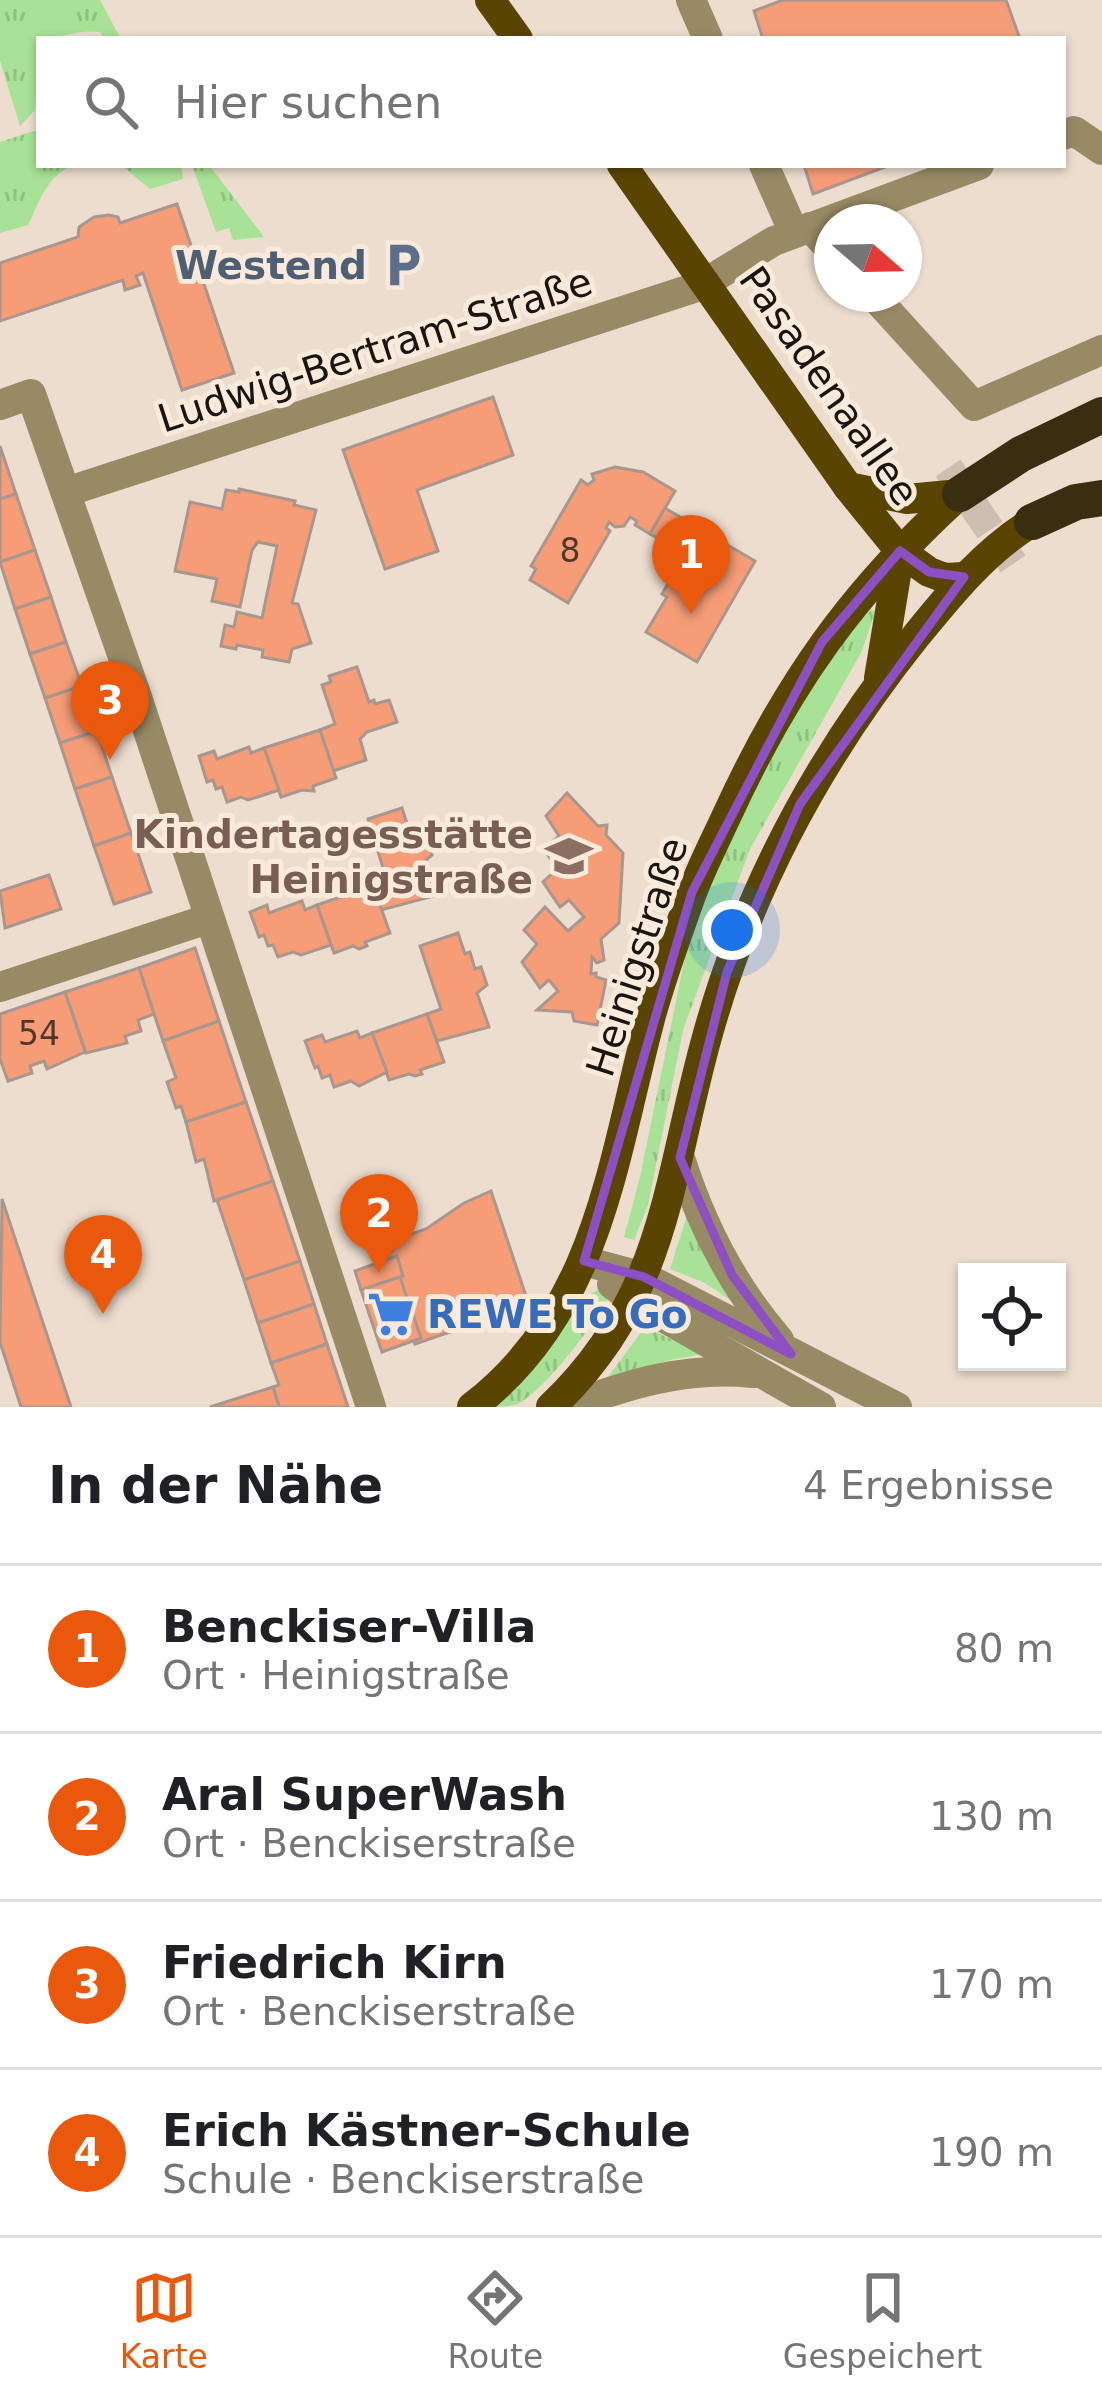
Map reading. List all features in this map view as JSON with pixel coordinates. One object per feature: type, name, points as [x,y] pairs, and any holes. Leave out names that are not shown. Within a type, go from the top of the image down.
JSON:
[{"type":"highway","points":[[960,494],[1021,454],[1102,416]]},
{"type":"highway","points":[[1033,522],[1064,506],[1102,498]]},
{"type":"highway","points":[[1033,522],[1102,525]]},
{"type":"main road","points":[[490,0],[516,36]]},
{"type":"main road","points":[[503,0],[530,36]]},
{"type":"main road","name":"Pasadenaallee","points":[[613,168],[704,284],[886,542]]},
{"type":"main road","name":"Pasadenaallee","points":[[624,168],[886,542]]},
{"type":"main road","points":[[848,487],[907,499],[960,494]]},
{"type":"main road","points":[[886,542],[960,494]]},
{"type":"main road","points":[[551,1407],[593,1363],[638,1288],[665,1218],[706,1038],[752,909],[800,804],[878,684],[964,577],[1033,522]]},
{"type":"main road","points":[[886,542],[929,572],[964,577]]},
{"type":"main road","points":[[878,684],[886,542]]},
{"type":"main road","name":"Heinigstraße","points":[[472,1407],[540,1336],[584,1261],[604,1212],[651,1019],[692,892],[750,766],[822,642],[876,577],[886,542]]},
{"type":"street","points":[[691,0],[707,36]]},
{"type":"street","points":[[1066,134],[1074,131],[1102,150]]},
{"type":"street","points":[[766,168],[802,230],[814,238]]},
{"type":"street","name":"Ludwig-Bertram-Straße","points":[[66,492],[704,284],[802,230],[972,168]]},
{"type":"street","points":[[888,312],[974,406],[1102,350]]},
{"type":"street","points":[[0,405],[31,394],[371,1407]]},
{"type":"street","points":[[0,987],[208,919]]},
{"type":"street","points":[[680,1158],[692,1196],[732,1275],[790,1354]]},
{"type":"street","points":[[584,1261],[897,1407]]},
{"type":"street","points":[[638,1288],[763,1374],[821,1407]]},
{"type":"street","points":[[567,1407],[684,1372],[763,1374]]},
{"type":"highlighted area","points":[[900,551],[929,572],[964,577],[800,804],[727,972],[680,1158],[732,1275],[791,1354],[644,1277],[584,1261],[692,892],[822,642]]},
{"type":"green space","points":[[0,0],[100,0],[119,36],[92,31],[36,36],[35,110],[20,126],[0,61]]},
{"type":"green space","points":[[36,130],[36,168],[68,168],[51,182],[28,225],[0,233],[0,142]]},
{"type":"green space","points":[[125,168],[181,168],[183,179],[150,189]]},
{"type":"green space","points":[[193,168],[211,168],[264,237],[233,240],[229,228],[216,232]]},
{"type":"green space","points":[[867,606],[875,612],[862,651],[750,849],[683,1030],[648,1205],[634,1240],[624,1237],[690,933],[709,879],[798,704]]},
{"type":"green space","points":[[688,1212],[739,1306],[705,1283],[670,1269]]},
{"type":"green space","points":[[605,1287],[609,1296],[602,1308],[542,1385],[518,1404],[481,1407],[553,1323]]},
{"type":"green space","points":[[645,1327],[703,1354],[605,1381]]},
{"type":"building","points":[[783,0],[1006,0],[1019,36],[762,36],[754,11]]},
{"type":"building","points":[[805,168],[882,168],[813,194]]},
{"type":"building","points":[[177,204],[234,373],[182,390],[143,273],[136,276],[140,285],[125,290],[123,280],[0,321],[0,263],[78,237],[79,227],[94,217],[118,217],[120,223]]},
{"type":"building","points":[[493,397],[513,455],[417,490],[438,551],[385,569],[343,450]]},
{"type":"building","points":[[0,446],[16,494],[0,499]]},
{"type":"building","points":[[615,467],[643,472],[675,491],[650,534],[630,517],[624,526],[609,522],[606,528],[610,531],[568,603],[530,580],[536,569],[531,566],[581,480],[588,485],[594,480],[592,474]]},
{"type":"building","points":[[239,489],[316,510],[292,603],[298,604],[311,643],[292,649],[289,662],[262,657],[263,650],[221,646],[225,625],[234,627],[237,612],[262,618],[277,546],[258,542],[252,550],[240,607],[212,601],[217,579],[175,571],[190,502],[222,509],[226,490]]},
{"type":"building","points":[[16,494],[35,550],[0,562],[0,499]]},
{"type":"building","points":[[665,508],[705,532],[690,557],[650,534]]},
{"type":"building","points":[[705,532],[755,561],[697,662],[646,632],[667,597],[662,594],[670,580],[675,582]]},
{"type":"building","points":[[35,550],[51,597],[15,609],[0,562]]},
{"type":"building","points":[[51,597],[66,642],[30,654],[15,609]]},
{"type":"building","points":[[66,642],[82,686],[45,698],[30,654]]},
{"type":"building","points":[[357,667],[369,702],[389,700],[397,722],[360,739],[366,760],[333,771],[320,730],[335,724],[322,685],[331,682],[329,676]]},
{"type":"building","points":[[82,686],[97,731],[60,743],[45,698]]},
{"type":"building","points":[[320,730],[336,778],[313,786],[314,791],[281,797],[264,748]]},
{"type":"building","points":[[97,731],[112,777],[75,789],[60,743]]},
{"type":"building","points":[[249,747],[251,753],[264,748],[279,790],[227,802],[222,787],[216,789],[213,780],[207,782],[199,756],[214,751],[217,759]]},
{"type":"building","points":[[112,777],[131,833],[94,846],[75,789]]},
{"type":"building","points":[[567,793],[598,826],[607,825],[606,835],[623,853],[619,923],[601,939],[604,960],[597,963],[592,957],[591,974],[606,980],[597,1025],[574,1021],[572,1012],[537,1010],[558,991],[549,980],[540,988],[522,962],[537,944],[524,930],[545,907],[568,931],[584,917],[569,900],[560,907],[543,882],[557,869],[544,849],[559,836],[546,816]]},
{"type":"building","points":[[402,808],[408,827],[415,825],[419,839],[426,836],[432,855],[423,863],[434,896],[381,910],[373,886],[387,881],[368,819]]},
{"type":"building","points":[[131,833],[151,892],[114,904],[94,846]]},
{"type":"building","points":[[49,875],[61,909],[5,928],[0,891]]},
{"type":"building","points":[[373,886],[390,933],[359,949],[353,946],[334,953],[317,905]]},
{"type":"building","points":[[302,901],[305,910],[317,905],[331,945],[278,957],[264,935],[259,937],[250,912],[267,905],[269,913]]},
{"type":"building","points":[[458,933],[465,954],[470,952],[475,969],[481,967],[487,985],[477,993],[489,1027],[437,1041],[427,1014],[441,1009],[420,946]]},
{"type":"building","points":[[195,948],[219,1021],[163,1041],[139,968]]},
{"type":"building","points":[[139,968],[154,1014],[138,1020],[141,1031],[125,1036],[127,1043],[86,1053],[65,992]]},
{"type":"building","points":[[65,992],[85,1052],[47,1069],[44,1061],[30,1066],[32,1073],[8,1081],[0,1059],[0,1014]]},
{"type":"building","points":[[427,1014],[444,1062],[420,1070],[422,1074],[389,1080],[372,1033]]},
{"type":"building","points":[[219,1021],[246,1102],[186,1122],[167,1082],[176,1078],[163,1041]]},
{"type":"building","points":[[357,1031],[360,1038],[372,1033],[387,1072],[359,1086],[351,1081],[334,1087],[330,1075],[322,1078],[318,1066],[315,1068],[305,1041],[322,1035],[325,1042]]},
{"type":"building","points":[[246,1102],[273,1181],[214,1201],[204,1159],[196,1162],[186,1122]]},
{"type":"building","points":[[273,1181],[300,1261],[244,1280],[217,1200]]},
{"type":"building","points":[[491,1191],[529,1305],[415,1344],[382,1244],[426,1229]]},
{"type":"building","points":[[2,1199],[71,1407],[21,1407],[0,1342]]},
{"type":"building","points":[[397,1256],[403,1276],[361,1290],[355,1271]]},
{"type":"building","points":[[300,1261],[314,1304],[258,1323],[244,1280]]},
{"type":"building","name":"REWE To Go","points":[[400,1277],[421,1338],[382,1352],[361,1290]]},
{"type":"building","points":[[314,1304],[327,1344],[271,1363],[258,1323]]},
{"type":"building","points":[[327,1344],[348,1407],[279,1407],[273,1387],[279,1385],[271,1363]]},
{"type":"building","points":[[273,1387],[279,1407],[210,1407]]},
{"type":"tunnel","points":[[948,468],[1013,564]]},
{"type":"place","name":"Westend","points":[[403,265]]},
{"type":"place","name":"Benckiser-Villa","points":[[691,614]]},
{"type":"place","name":"Friedrich Kirn","points":[[110,760]]},
{"type":"place","name":"Kindertagesstätte Heinigstraße","points":[[569,856]]},
{"type":"place","name":"Aral SuperWash","points":[[379,1273]]},
{"type":"place","name":"Erich Kästner-Schule","points":[[103,1314]]},
{"type":"place","name":"REWE To Go","points":[[391,1314]]}]
